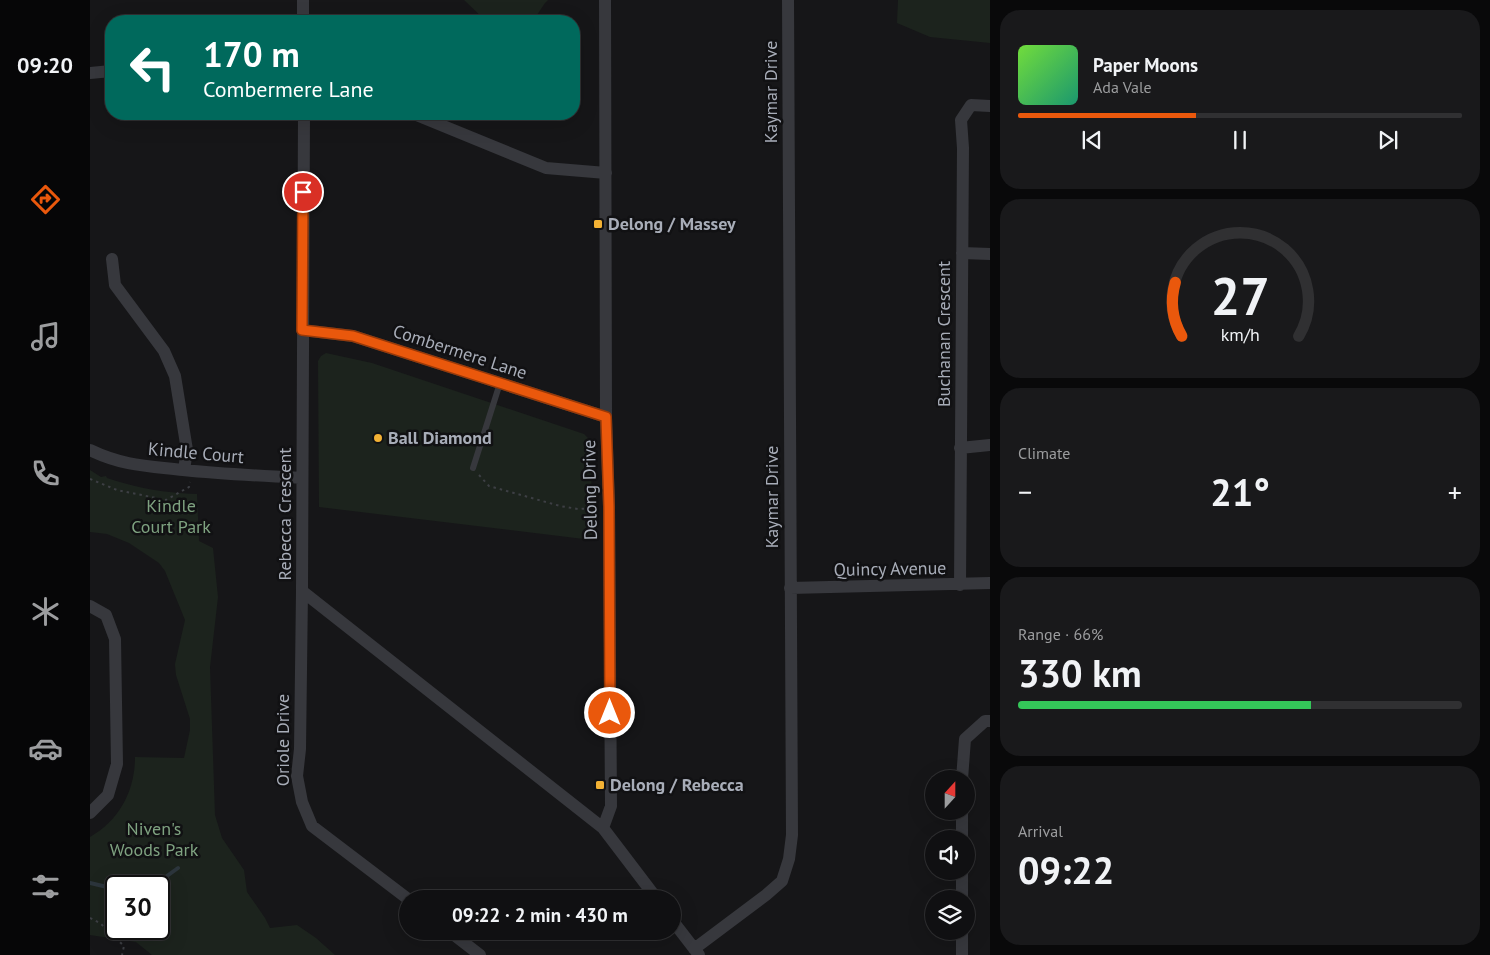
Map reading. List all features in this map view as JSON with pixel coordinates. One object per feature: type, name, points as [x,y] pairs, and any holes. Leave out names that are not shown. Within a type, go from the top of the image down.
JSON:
[{"type":"street","points":[[303,0],[303,15]]},
{"type":"street","name":"Delong Drive","points":[[603,828],[611,806],[609,507],[606,417],[605,0]]},
{"type":"street","name":"Kaymar Drive","points":[[696,952],[782,880],[789,859],[792,835],[788,0]]},
{"type":"street","points":[[90,73],[105,72]]},
{"type":"street","name":"Buchanan Crescent","points":[[960,585],[963,148],[961,120],[971,105],[990,106]]},
{"type":"street","name":"Rebecca Crescent","points":[[304,120],[302,591],[603,828]]},
{"type":"street","points":[[429,120],[546,168],[606,173]]},
{"type":"street","points":[[962,253],[990,254]]},
{"type":"street","points":[[112,259],[115,285],[164,351],[175,376],[190,471]]},
{"type":"street","name":"Combermere Lane","points":[[302,330],[353,336],[606,417]]},
{"type":"street","points":[[960,448],[990,445]]},
{"type":"street","name":"Kindle Court","points":[[90,450],[105,457],[137,466],[302,478]]},
{"type":"street","name":"Quincy Avenue","points":[[790,588],[990,583]]},
{"type":"street","name":"Oriole Drive","points":[[302,591],[300,749],[297,776],[302,802],[312,826],[399,892]]},
{"type":"street","points":[[90,606],[106,615],[115,639],[117,764],[108,795],[90,813]]},
{"type":"street","points":[[963,770],[965,739],[985,721],[990,721]]},
{"type":"street","points":[[603,828],[650,890]]},
{"type":"street","points":[[681,932],[696,952]]},
{"type":"street","points":[[461,940],[480,955]]},
{"type":"street","points":[[962,940],[962,955]]},
{"type":"lane","points":[[473,468],[500,383]]},
{"type":"path","points":[[473,468],[489,486],[560,506],[578,509],[609,507]]},
{"type":"path","points":[[90,479],[117,490],[166,500],[189,487],[190,471]]},
{"type":"path","points":[[90,918],[100,923],[124,946],[122,955]]},
{"type":"green space","points":[[464,0],[548,0],[537,15],[480,15]]},
{"type":"green space","points":[[898,0],[990,0],[990,43],[930,37],[897,23]]},
{"type":"green space","points":[[326,353],[372,363],[584,434],[589,439],[591,446],[592,540],[319,507],[318,361]]},
{"type":"green space","points":[[90,470],[101,477],[106,476],[118,482],[140,487],[197,494],[199,541],[213,548],[218,597],[210,667],[215,815],[222,838],[244,870],[247,892],[270,928],[297,925],[316,938],[335,955],[152,955],[136,942],[123,940],[170,940],[170,875],[105,875],[105,937],[90,935],[90,837],[110,822],[124,803],[132,781],[135,757],[184,758],[190,730],[190,719],[176,675],[175,664],[185,620],[165,571],[159,563],[129,543],[107,534],[90,532]]},
{"type":"waterway","points":[[90,883],[107,887],[160,881],[178,868]]},
{"type":"place","name":"Delong / Massey","points":[[598,224]]},
{"type":"place","name":"Ball Diamond","points":[[378,438]]},
{"type":"place","name":"Delong / Rebecca","points":[[600,785]]},
{"type":"route","points":[[303,192],[302,330],[353,336],[606,417],[609,507],[610,713]]},
{"type":"park label","name":"Kindle Court Park","points":[[171,516]]},
{"type":"park label","name":"Niven's Woods Park","points":[[154,840]]}]
